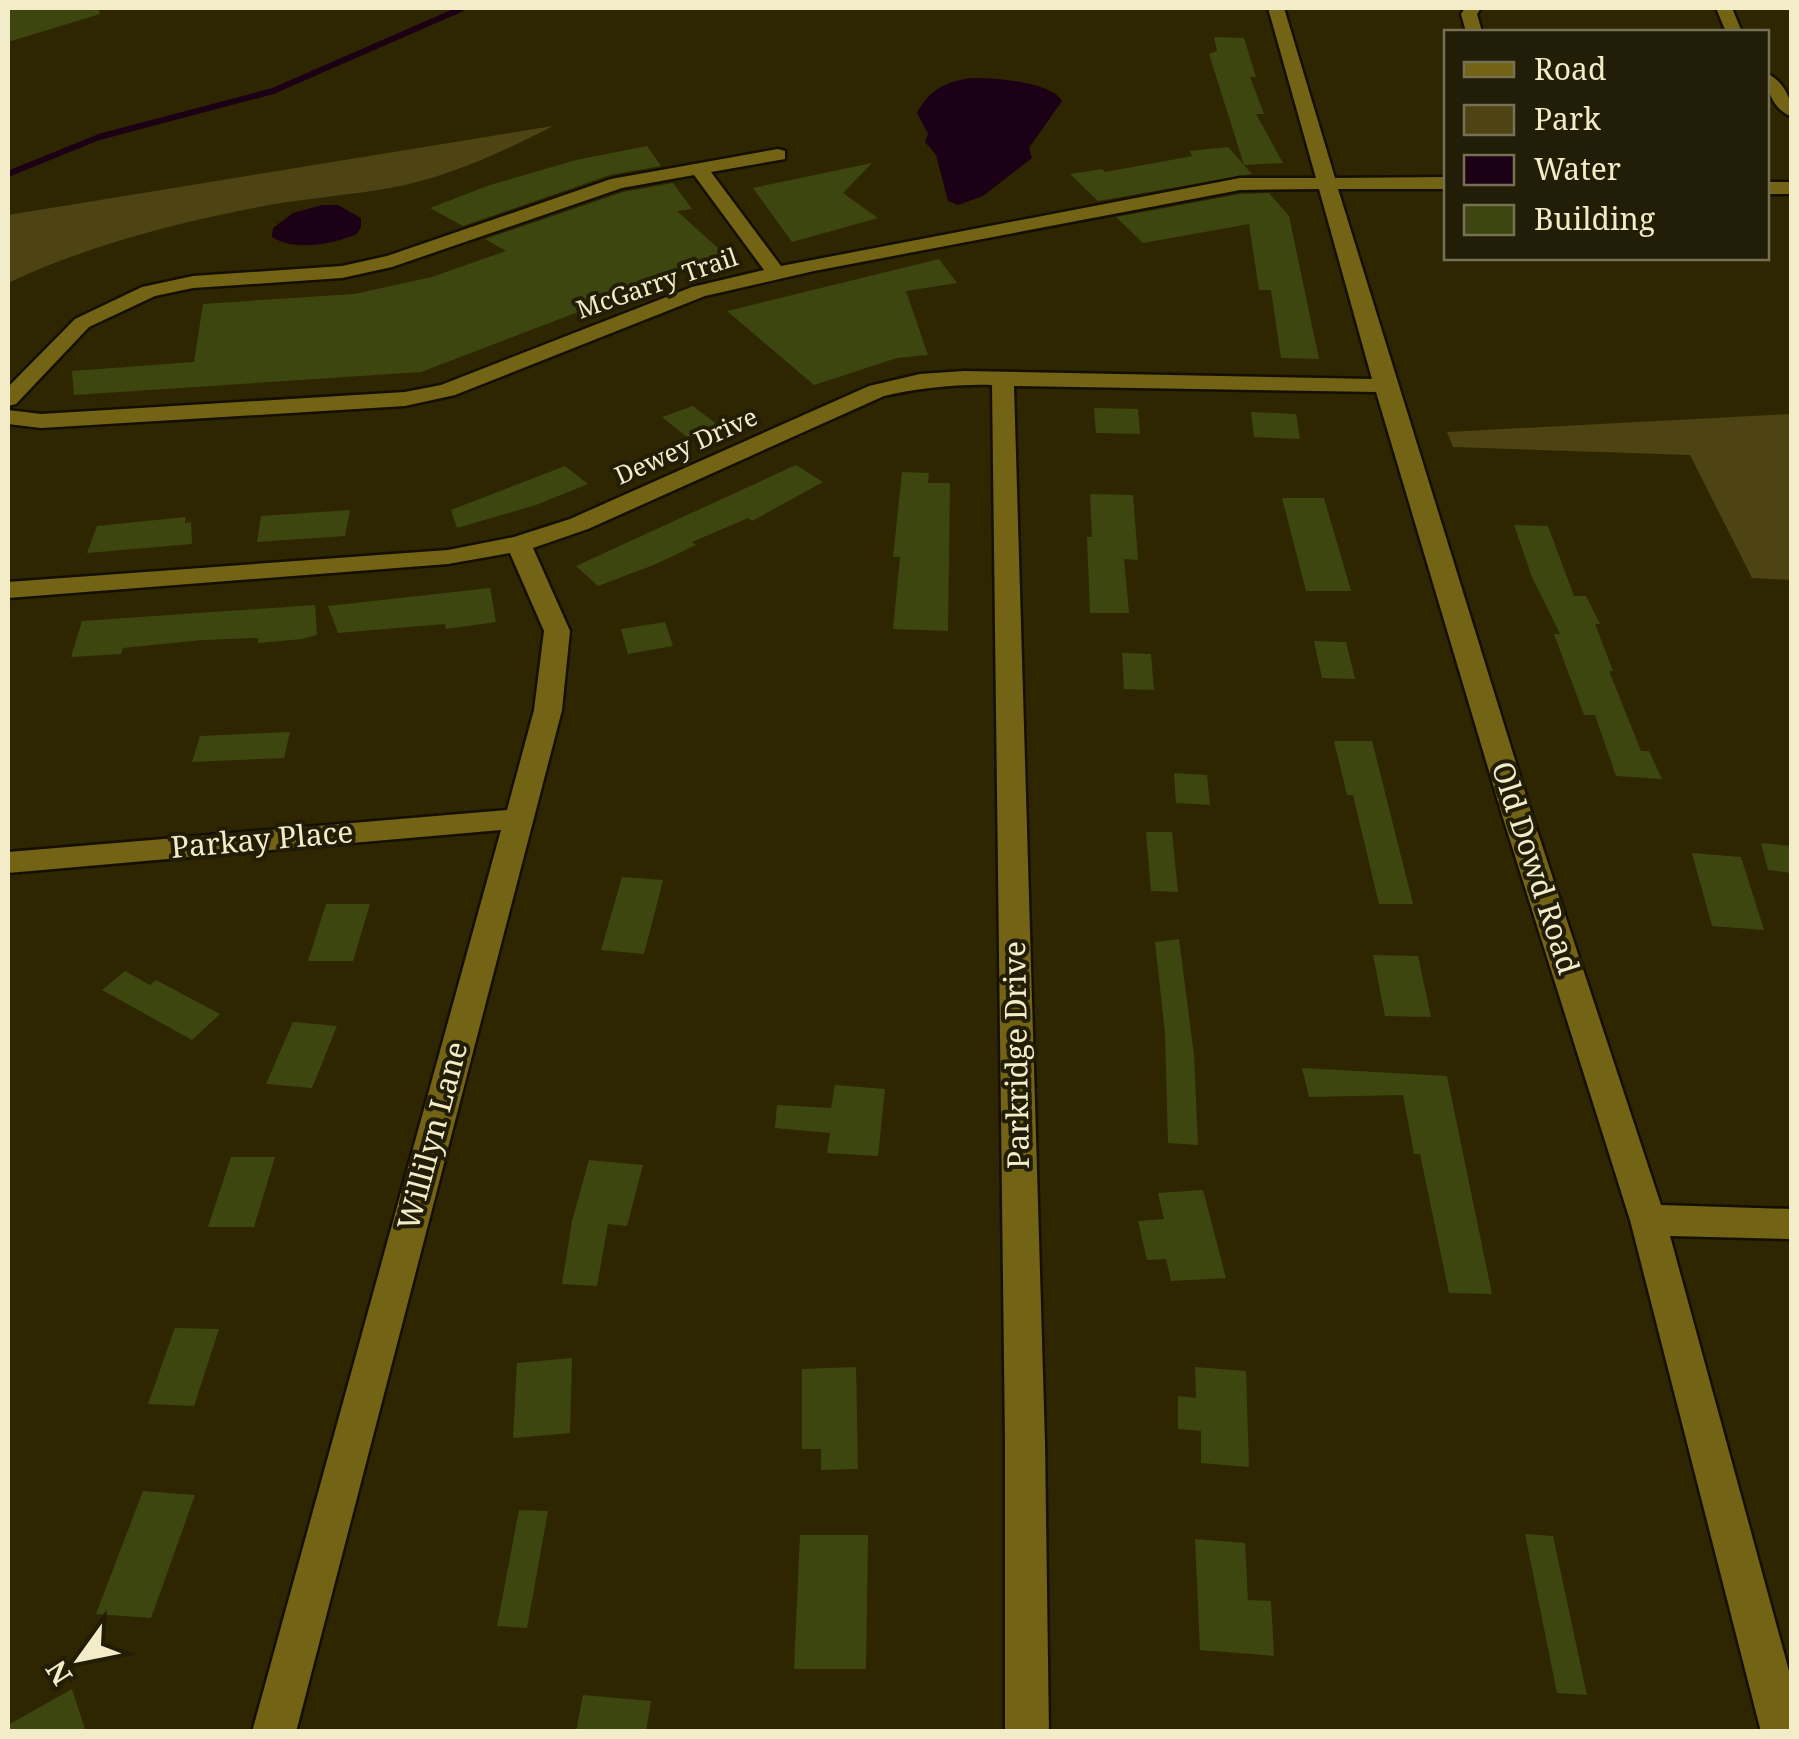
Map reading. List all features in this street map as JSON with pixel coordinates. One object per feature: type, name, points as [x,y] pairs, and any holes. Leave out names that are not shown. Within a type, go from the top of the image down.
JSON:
[{"type":"street","name":"Old Dowd Road","points":[[1276,8],[1512,799],[1648,1220],[1783,1732]]},
{"type":"street","points":[[1769,82],[1792,115]]},
{"type":"street","points":[[8,399],[82,322],[149,291],[194,282],[342,272],[392,261],[618,184],[778,155]]},
{"type":"street","points":[[699,169],[776,273]]},
{"type":"street","name":"McGarry Trail","points":[[8,418],[41,421],[406,399],[447,390],[700,292],[776,273],[1240,184],[1444,183]]},
{"type":"street","name":"Parkridge Drive","points":[[1003,379],[1025,1442],[1027,1732]]},
{"type":"street","name":"Dewey Drive","points":[[8,590],[448,557],[519,544],[579,524],[877,391],[920,381],[1386,386]]},
{"type":"street","name":"Willilyn Lane","points":[[274,1732],[548,710],[558,631],[519,544]]},
{"type":"street","name":"Parkay Place","points":[[8,862],[517,819]]},
{"type":"street","points":[[1648,1220],[1792,1224]]},
{"type":"green space","points":[[553,126],[432,178],[390,188],[269,205],[169,227],[71,257],[8,283],[8,215]]},
{"type":"green space","points":[[1791,414],[1791,580],[1752,578],[1690,455],[1453,447],[1447,432]]},
{"type":"water","points":[[971,78],[1035,85],[1062,101],[1029,148],[1032,158],[983,196],[958,205],[948,201],[936,155],[925,142],[928,134],[917,113],[939,88]]},
{"type":"water","points":[[338,205],[361,218],[357,234],[303,245],[272,237],[273,228],[293,213]]},
{"type":"building","points":[[8,8],[98,8],[100,14],[8,42]]},
{"type":"building","points":[[1214,37],[1244,38],[1256,77],[1250,77],[1264,114],[1256,114],[1283,163],[1244,165],[1209,54],[1217,51]]},
{"type":"building","points":[[647,146],[661,166],[610,175],[463,226],[430,208],[490,185],[576,160]]},
{"type":"building","points":[[1228,147],[1252,174],[1098,201],[1070,174],[1102,169],[1105,172],[1193,156],[1189,151]]},
{"type":"building","points":[[872,163],[843,193],[878,218],[792,242],[753,188]]},
{"type":"building","points":[[673,183],[692,209],[677,211],[730,259],[683,272],[421,372],[74,395],[72,371],[194,362],[203,304],[354,294],[432,277],[506,251],[485,239],[623,192]]},
{"type":"building","points":[[1269,193],[1289,216],[1319,359],[1281,358],[1271,290],[1259,290],[1249,224],[1143,243],[1116,217],[1240,194]]},
{"type":"building","points":[[939,259],[957,283],[906,291],[928,355],[897,358],[814,385],[727,311]]},
{"type":"building","points":[[693,406],[719,426],[688,438],[662,417]]},
{"type":"building","points":[[1094,408],[1138,409],[1140,434],[1096,433]]},
{"type":"building","points":[[1251,412],[1296,414],[1300,439],[1254,437]]},
{"type":"building","points":[[796,465],[823,482],[752,521],[748,518],[692,542],[696,545],[656,564],[598,586],[576,566]]},
{"type":"building","points":[[565,466],[588,484],[536,505],[457,528],[451,510]]},
{"type":"building","points":[[902,472],[929,473],[928,483],[950,483],[948,631],[893,629],[900,557],[893,557]]},
{"type":"building","points":[[1090,494],[1133,495],[1138,560],[1124,559],[1129,613],[1090,613]]},
{"type":"building","points":[[1282,498],[1324,498],[1351,591],[1306,591]]},
{"type":"building","points":[[350,510],[345,536],[257,542],[261,516]]},
{"type":"building","points":[[186,517],[185,523],[191,522],[192,544],[87,553],[97,526]]},
{"type":"building","points":[[1514,525],[1548,526],[1574,596],[1586,596],[1600,624],[1595,624],[1613,671],[1609,671],[1641,751],[1649,751],[1662,779],[1616,776],[1595,715],[1584,715],[1554,634],[1560,634],[1532,577]]},
{"type":"building","points":[[490,588],[496,622],[446,629],[445,624],[338,633],[328,606]]},
{"type":"building","points":[[315,605],[317,635],[302,639],[258,643],[258,638],[202,640],[123,648],[121,654],[71,657],[82,621]]},
{"type":"building","points":[[665,622],[673,646],[628,654],[621,629]]},
{"type":"building","points":[[1314,641],[1346,642],[1355,679],[1322,678]]},
{"type":"building","points":[[1122,653],[1151,654],[1154,690],[1124,689]]},
{"type":"building","points":[[290,732],[284,758],[192,762],[200,736]]},
{"type":"building","points":[[1334,741],[1372,741],[1413,904],[1379,904],[1353,795],[1347,795]]},
{"type":"building","points":[[1174,773],[1207,775],[1210,805],[1176,803]]},
{"type":"building","points":[[1146,832],[1172,832],[1178,892],[1151,891]]},
{"type":"building","points":[[1761,843],[1792,846],[1792,873],[1768,870]]},
{"type":"building","points":[[1692,853],[1741,857],[1764,930],[1712,926]]},
{"type":"building","points":[[622,877],[663,880],[644,954],[601,950]]},
{"type":"building","points":[[326,904],[370,904],[353,961],[308,961]]},
{"type":"building","points":[[1179,939],[1194,1055],[1198,1145],[1168,1143],[1165,1033],[1155,942]]},
{"type":"building","points":[[1373,955],[1418,956],[1431,1017],[1385,1016]]},
{"type":"building","points":[[125,971],[150,985],[156,980],[220,1014],[192,1040],[102,990]]},
{"type":"building","points":[[293,1022],[337,1026],[312,1088],[266,1084]]},
{"type":"building","points":[[1302,1068],[1447,1076],[1492,1294],[1449,1293],[1420,1154],[1414,1154],[1403,1095],[1309,1097]]},
{"type":"building","points":[[835,1085],[885,1089],[878,1156],[827,1153],[830,1133],[775,1128],[777,1105],[831,1108]]},
{"type":"building","points":[[231,1157],[275,1157],[254,1227],[208,1227]]},
{"type":"building","points":[[589,1160],[643,1165],[627,1226],[608,1224],[597,1286],[562,1284],[572,1221]]},
{"type":"building","points":[[1203,1190],[1226,1278],[1171,1281],[1166,1259],[1147,1260],[1138,1221],[1164,1219],[1158,1193]]},
{"type":"building","points":[[175,1328],[219,1329],[194,1406],[148,1404]]},
{"type":"building","points":[[572,1358],[570,1433],[513,1438],[517,1363]]},
{"type":"building","points":[[856,1367],[858,1469],[821,1470],[821,1449],[802,1449],[802,1369]]},
{"type":"building","points":[[1195,1367],[1246,1371],[1249,1467],[1201,1463],[1201,1431],[1178,1429],[1178,1396],[1196,1398]]},
{"type":"building","points":[[143,1491],[195,1495],[151,1618],[96,1614]]},
{"type":"building","points":[[519,1510],[548,1511],[527,1628],[497,1626]]},
{"type":"building","points":[[1525,1534],[1553,1536],[1587,1695],[1557,1693]]},
{"type":"building","points":[[800,1535],[868,1535],[866,1669],[794,1669]]},
{"type":"building","points":[[1195,1539],[1245,1543],[1248,1600],[1271,1601],[1274,1656],[1200,1650]]},
{"type":"building","points":[[72,1689],[86,1732],[8,1732],[8,1725]]},
{"type":"building","points":[[583,1695],[651,1701],[646,1732],[576,1732]]},
{"type":"waterway","points":[[8,174],[99,137],[273,91],[463,8]]}]
